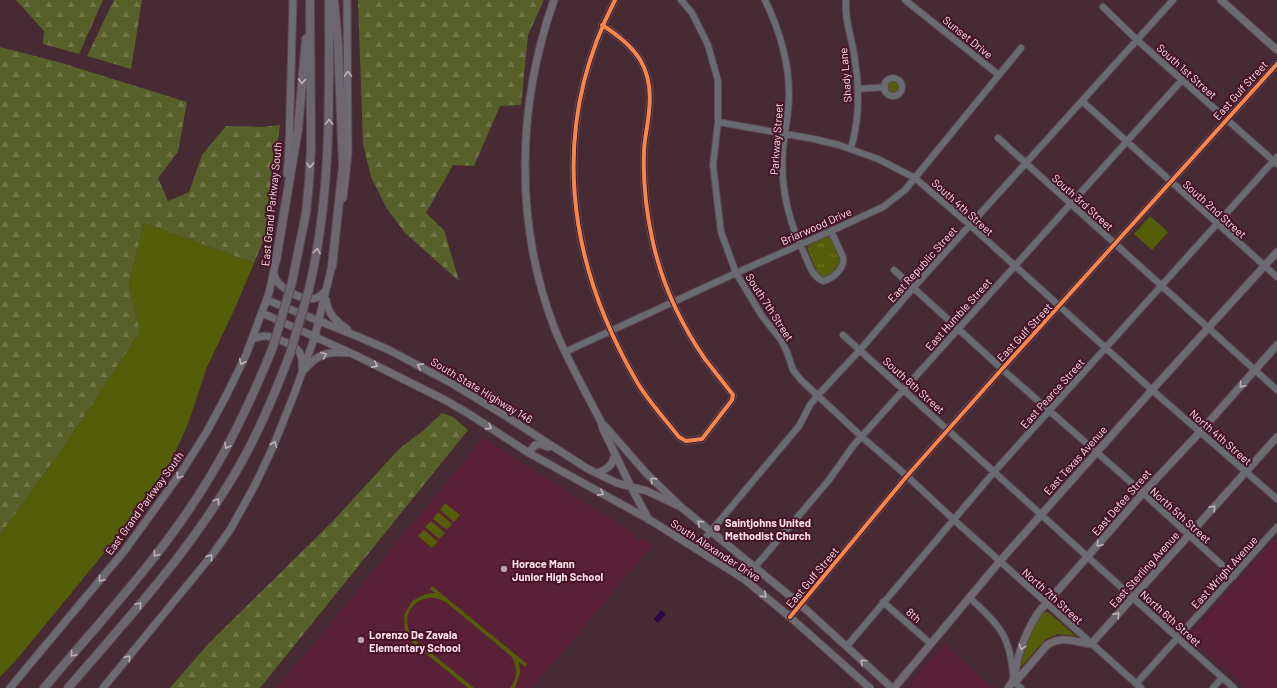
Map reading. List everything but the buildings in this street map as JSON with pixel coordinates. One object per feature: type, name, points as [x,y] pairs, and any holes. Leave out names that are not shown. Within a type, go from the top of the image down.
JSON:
[{"type":"highway","points":[[276,261],[298,129],[310,0]]},
{"type":"highway","points":[[44,688],[148,564],[191,506],[211,475],[245,413],[273,347],[292,282],[306,213],[310,183],[310,0]]},
{"type":"highway","points":[[68,688],[162,579],[208,516],[245,455],[268,409],[290,354],[309,289],[320,232],[327,170],[329,137],[329,0]]},
{"type":"highway","points":[[332,266],[342,166],[338,44],[334,0]]},
{"type":"main road","name":"East Grand Parkway South","points":[[10,688],[124,550],[180,474],[206,433],[226,396],[252,339],[266,300],[276,261],[289,149],[293,0]]},
{"type":"main road","points":[[103,688],[196,576],[230,530],[255,485],[273,447],[302,373],[319,321],[340,224],[348,154],[347,0]]},
{"type":"main road","name":"South Alexander Drive","points":[[554,0],[540,44],[529,96],[524,167],[528,216],[537,269],[554,325],[565,352],[601,422],[631,487],[650,520],[744,579],[790,617],[870,688]]},
{"type":"main road","points":[[1221,0],[1277,50]]},
{"type":"main road","name":"East Texas Avenue","points":[[893,688],[1000,561],[1277,252]]},
{"type":"main road","points":[[274,273],[275,279],[278,283],[299,296],[317,298],[326,293]]},
{"type":"main road","points":[[326,293],[327,309],[332,317],[359,337]]},
{"type":"main road","name":"South State Highway 146","points":[[266,300],[389,350],[451,383],[588,469],[617,482],[647,491],[681,507]]},
{"type":"main road","points":[[262,313],[353,354],[463,410],[529,453],[650,520]]},
{"type":"main road","points":[[252,339],[267,336],[290,344],[297,349],[302,356],[302,373]]},
{"type":"main road","name":"East Defee Street","points":[[1014,682],[1017,660],[1029,627],[1042,608],[1143,493],[1200,432],[1277,345]]},
{"type":"main road","points":[[302,373],[314,359],[322,354],[331,352],[353,354]]},
{"type":"main road","name":"South Alexander Drive","points":[[601,422],[646,473],[681,507],[801,605],[893,688]]},
{"type":"main road","name":"East Sterling Avenue","points":[[1091,644],[1277,437]]},
{"type":"main road","points":[[529,453],[535,445],[540,444],[561,452]]},
{"type":"main road","points":[[597,473],[610,467],[614,460],[615,454]]},
{"type":"main road","points":[[1008,688],[1050,643],[1063,639],[1091,644]]},
{"type":"street","points":[[602,24],[623,38],[636,52],[646,72],[650,85],[649,112],[644,153],[645,192],[652,238],[661,273],[673,302],[691,337],[705,359],[733,395],[732,400],[702,439],[686,441],[679,437],[638,383],[610,331],[594,289],[582,248],[574,183],[574,143],[580,95],[602,24],[615,0]]},
{"type":"street","name":"South 7th Street","points":[[681,0],[692,13],[708,44],[714,61],[718,82],[718,122],[713,165],[720,232],[736,273],[762,316],[781,340],[793,370],[801,380],[953,519]]},
{"type":"street","name":"Parkway Street","points":[[765,0],[778,31],[784,58],[789,94],[782,163],[784,198],[800,245],[815,275],[818,279],[823,281],[832,278],[844,262],[831,231]]},
{"type":"street","name":"Shady Lane","points":[[846,0],[846,18],[855,60],[858,89],[856,133],[851,149]]},
{"type":"street","name":"Sunset Drive","points":[[905,0],[999,75]]},
{"type":"street","name":"East Republic Street","points":[[696,549],[799,426],[810,405],[818,395],[1173,0]]},
{"type":"street","name":"South 1st Street","points":[[1103,7],[1137,40],[1227,120],[1276,160]]},
{"type":"street","name":"Briarwood Drive","points":[[565,352],[883,207],[905,190],[1021,48]]},
{"type":"street","name":"East Gulf Street","points":[[790,617],[948,429],[1277,64]]},
{"type":"street","name":"East Humble Street","points":[[755,568],[829,480],[852,446],[862,437],[1182,80]]},
{"type":"street","points":[[858,89],[885,87]]},
{"type":"street","name":"South 2nd Street","points":[[1082,101],[1277,277]]},
{"type":"street","name":"South 4th Street","points":[[718,122],[786,133],[851,149],[878,159],[915,178],[970,225],[1152,390]]},
{"type":"street","name":"South 3rd Street","points":[[998,138],[1277,390]]},
{"type":"street","name":"East Pearce Street","points":[[847,646],[994,472],[1217,223],[1276,160]]},
{"type":"street","name":"North 5th Street","points":[[894,270],[1002,369],[1143,493],[1234,576]]},
{"type":"street","name":"South 6th Street","points":[[843,335],[1041,515]]},
{"type":"street","name":"North 4th Street","points":[[1152,390],[1277,500]]},
{"type":"street","name":"North 6th Street","points":[[1041,515],[1234,688]]},
{"type":"street","name":"North 7th Street","points":[[953,519],[1139,686]]},
{"type":"street","name":"East Wright Avenue","points":[[1139,686],[1178,638],[1277,527]]},
{"type":"street","points":[[969,598],[994,622],[1003,634],[1008,646],[1014,682],[1021,688]]},
{"type":"street","name":"8th","points":[[883,602],[931,644]]},
{"type":"street","points":[[1213,688],[1222,678]]},
{"type":"shaded area","name":"Horace Mann Junior High School","points":[[483,438],[636,535],[634,539],[637,542],[641,538],[653,545],[532,688],[277,688]]},
{"type":"shaded area","points":[[1277,536],[1277,688],[1246,688],[1188,636]]},
{"type":"shaded area","points":[[661,610],[666,614],[658,623],[654,619]]},
{"type":"shaded area","points":[[944,643],[992,688],[907,688]]},
{"type":"green space","points":[[16,0],[103,0],[79,54],[43,44],[44,31]]},
{"type":"green space","points":[[114,0],[142,0],[131,69],[87,56]]},
{"type":"green space","points":[[358,0],[544,0],[528,35],[521,105],[500,106],[474,166],[453,165],[426,213],[444,230],[459,281],[405,233],[386,207],[371,177],[363,144]]},
{"type":"green space","points":[[0,47],[58,62],[187,102],[178,152],[158,178],[168,201],[189,192],[202,155],[226,126],[263,127],[280,125],[265,237],[254,263],[144,223],[129,284],[140,332],[67,442],[0,535]]},
{"type":"green space","points":[[894,81],[898,83],[900,87],[898,91],[894,93],[890,91],[888,87],[890,83]]},
{"type":"green space","points":[[1150,216],[1168,232],[1152,250],[1134,234]]},
{"type":"green space","points":[[144,223],[254,263],[236,306],[207,367],[188,424],[168,468],[128,524],[17,659],[0,677],[0,535],[67,442],[140,332],[129,284]]},
{"type":"green space","points":[[827,236],[831,238],[838,252],[840,261],[839,265],[831,274],[827,277],[823,277],[818,274],[807,248],[808,245]]},
{"type":"green space","points":[[442,413],[453,417],[468,430],[260,688],[170,688],[208,644],[332,522],[400,448],[424,430]]},
{"type":"green space","points":[[445,503],[460,515],[454,522],[440,510]]},
{"type":"green space","points":[[438,512],[452,524],[447,530],[433,519]]},
{"type":"green space","points":[[431,521],[445,533],[439,539],[425,527]]},
{"type":"green space","points":[[424,530],[438,542],[432,548],[418,536]]},
{"type":"green space","points":[[432,586],[527,664],[525,667],[519,662],[520,673],[515,688],[510,688],[516,676],[515,664],[511,656],[447,603],[439,599],[422,599],[410,609],[408,625],[411,634],[415,640],[474,688],[468,688],[413,643],[405,630],[404,615],[412,601],[425,594],[435,593],[430,589]]},
{"type":"green space","points":[[1044,612],[1048,612],[1076,636],[1057,634],[1045,640],[1021,667],[1020,664],[1033,629]]},
{"type":"cycle path","points":[[602,25],[614,33],[634,51],[646,71],[649,83],[649,111],[644,148],[645,185],[650,227],[656,254],[666,286],[687,331],[705,359],[733,395],[732,400],[702,439],[686,441],[679,437],[641,389],[613,336],[594,289],[581,241],[575,193],[574,145],[581,97],[594,48],[615,0]]},
{"type":"cycle path","points":[[790,617],[907,476],[1277,64]]},
{"type":"place","name":"Saintjohns United Methodist Church","points":[[717,528]]},
{"type":"place","name":"Horace Mann Junior High School","points":[[504,569]]},
{"type":"place","name":"Lorenzo De Zavala Elementary School","points":[[361,640]]}]
